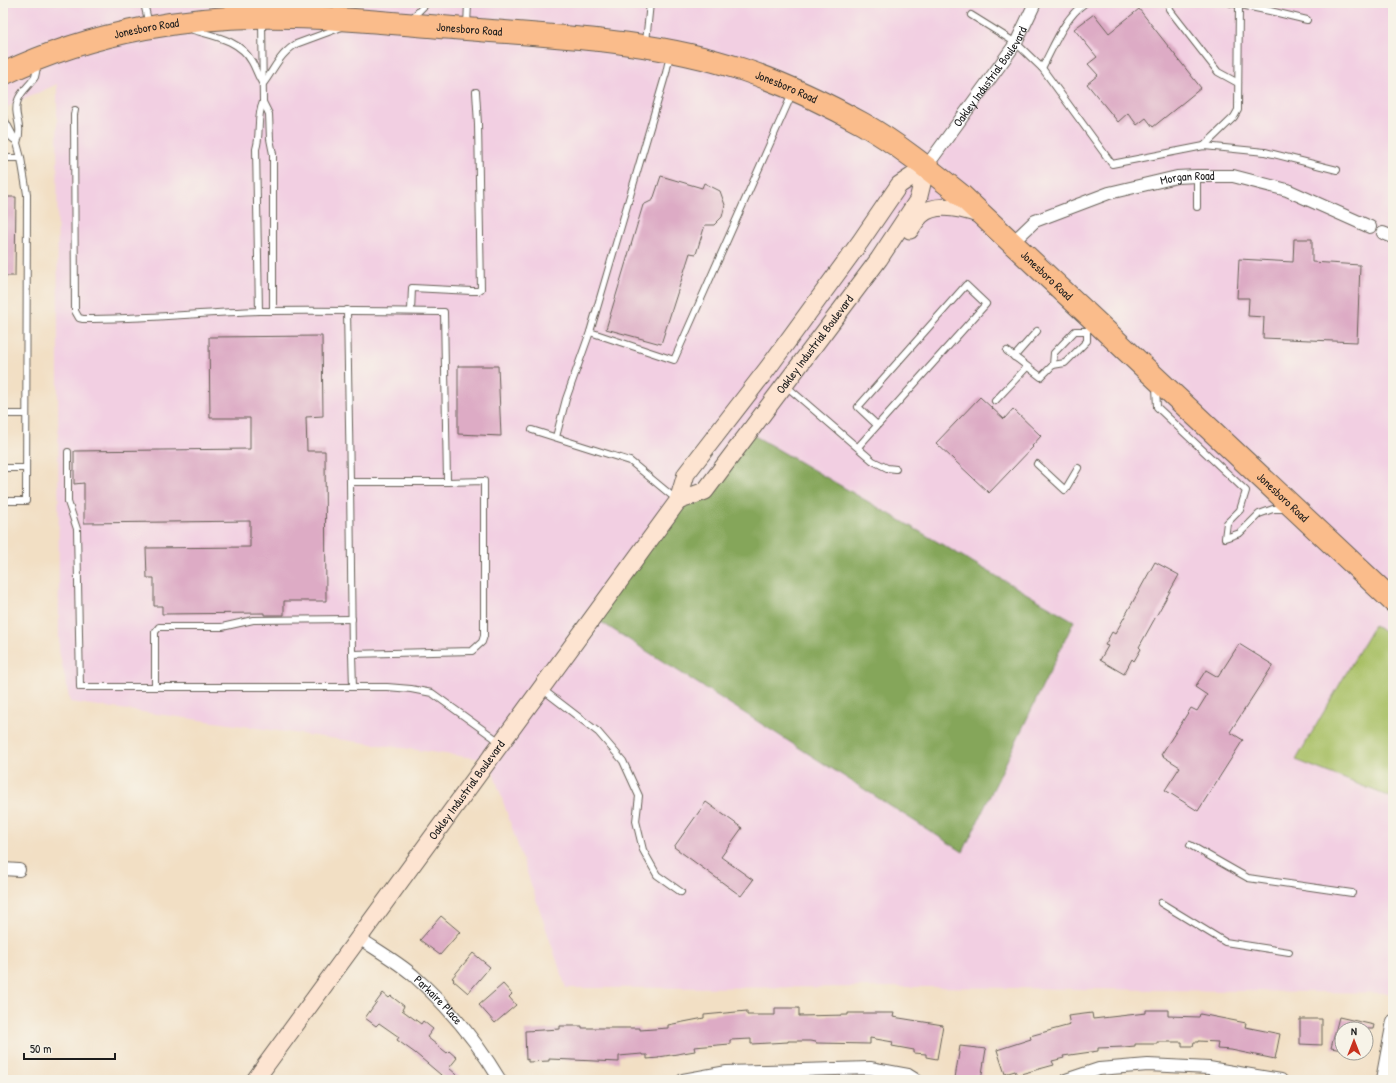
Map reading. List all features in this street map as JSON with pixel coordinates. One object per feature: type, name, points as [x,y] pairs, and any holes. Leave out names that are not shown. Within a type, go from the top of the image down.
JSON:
[{"type":"highway","name":"Jonesboro Road","points":[[3,74],[38,58],[75,46],[149,27],[222,18],[262,16],[294,10],[360,21],[597,39],[645,45],[717,61],[746,70],[807,95],[864,125],[926,167],[961,195],[1012,243],[1091,326],[1156,378],[1393,601]]},
{"type":"street","name":"Oakley Industrial Boulevard","points":[[255,1080],[678,501],[686,474],[768,368],[860,242],[899,185],[926,167],[1016,42],[1035,3]]},
{"type":"street","name":"Oakley Industrial Boulevard","points":[[678,501],[705,491],[879,259],[918,200],[926,167]]},
{"type":"street","name":"Morgan Road","points":[[1012,243],[1035,221],[1109,193],[1177,177],[1197,176],[1233,176],[1287,190],[1370,227]]},
{"type":"street","points":[[835,318],[850,313],[921,215],[939,208],[970,211],[984,216]]},
{"type":"street","points":[[3,869],[19,870]]},
{"type":"street","name":"Parkaire Place","points":[[359,938],[414,976],[455,1016],[482,1050],[500,1080]]},
{"type":"street","points":[[1382,1080],[1391,1049],[1393,1021]]},
{"type":"street","points":[[1066,1080],[1099,1069],[1148,1065],[1209,1068],[1281,1080]]},
{"type":"street","points":[[683,1080],[727,1072],[870,1068],[908,1075],[916,1080]]},
{"type":"lane","points":[[144,3],[149,27]]},
{"type":"lane","points":[[406,24],[427,3]]},
{"type":"lane","points":[[467,29],[468,3]]},
{"type":"lane","points":[[645,45],[650,3]]},
{"type":"lane","points":[[1042,68],[1062,30],[1076,9],[1084,3]]},
{"type":"lane","points":[[1171,3],[1169,9],[1218,72],[1238,83]]},
{"type":"lane","points":[[1231,3],[1270,10],[1307,20]]},
{"type":"lane","points":[[1204,146],[1234,117],[1238,110],[1239,5]]},
{"type":"lane","points":[[970,15],[1016,42],[1042,68],[1112,164],[1204,146],[1265,152],[1337,170]]},
{"type":"lane","points":[[258,311],[256,149],[259,141],[259,115],[263,102],[262,16]]},
{"type":"lane","points":[[263,84],[271,75],[285,52],[296,44],[360,21]]},
{"type":"lane","points":[[172,23],[229,41],[240,47],[252,62],[258,77],[263,84]]},
{"type":"lane","points":[[556,437],[566,399],[590,332],[666,73],[671,50]]},
{"type":"lane","points":[[17,143],[20,130],[16,113],[18,100],[34,78],[38,58]]},
{"type":"lane","points":[[590,332],[674,360],[794,90]]},
{"type":"lane","points":[[411,311],[412,288],[472,291],[478,291],[481,289],[476,92]]},
{"type":"lane","points":[[263,102],[269,114],[270,139],[273,154],[273,311]]},
{"type":"lane","points":[[75,110],[75,311],[79,318],[117,319],[258,311],[347,310],[444,312],[447,482]]},
{"type":"lane","points":[[3,117],[17,143],[27,194],[26,501],[3,501]]},
{"type":"lane","points":[[3,129],[17,143]]},
{"type":"lane","points":[[3,158],[21,158]]},
{"type":"lane","points":[[1197,176],[1197,207]]},
{"type":"lane","points":[[858,447],[986,304],[966,285],[858,407],[877,425]]},
{"type":"lane","points":[[347,310],[353,687]]},
{"type":"lane","points":[[1053,365],[1054,353],[1076,331],[1091,326]]},
{"type":"lane","points":[[1007,351],[1041,378],[1053,365],[1064,363],[1087,341],[1091,326]]},
{"type":"lane","points":[[1014,357],[1037,331]]},
{"type":"lane","points":[[995,401],[1027,367]]},
{"type":"lane","points":[[1156,378],[1157,407],[1246,491],[1240,510],[1227,523],[1225,538],[1240,533],[1259,514],[1273,509],[1296,510]]},
{"type":"lane","points":[[785,384],[874,461],[887,468],[896,469]]},
{"type":"lane","points":[[3,414],[26,414]]},
{"type":"lane","points":[[532,430],[630,461],[678,501]]},
{"type":"lane","points":[[68,452],[68,502],[77,529],[80,687],[387,687],[411,689],[432,693],[501,743]]},
{"type":"lane","points":[[1037,464],[1065,490],[1078,468]]},
{"type":"lane","points":[[3,468],[26,468]]},
{"type":"lane","points":[[350,482],[484,481],[484,636],[482,642],[472,651],[352,654]]},
{"type":"lane","points":[[155,687],[155,632],[159,627],[222,627],[253,620],[352,619]]},
{"type":"lane","points":[[541,688],[598,732],[623,761],[639,796],[636,821],[643,850],[657,875],[681,892]]},
{"type":"lane","points":[[1190,845],[1248,878],[1352,893]]},
{"type":"lane","points":[[1161,903],[1225,942],[1289,952]]},
{"type":"shaded area","points":[[3,3],[1393,3],[1393,993],[931,987],[566,988],[489,760],[70,702],[59,651],[57,84],[3,109]],"holes":[[[590,615],[1074,622],[963,852]]]},
{"type":"shaded area","points":[[1393,993],[1393,1080],[1382,1080]]},
{"type":"green space","points":[[748,432],[1074,621],[963,852],[590,615]]},
{"type":"green space","points":[[1374,625],[1393,639],[1393,798],[1296,760]]},
{"type":"building","points":[[1139,9],[1201,88],[1153,127],[1146,118],[1137,125],[1128,113],[1118,122],[1087,84],[1098,75],[1088,64],[1097,57],[1074,29],[1094,14],[1109,33]]},
{"type":"building","points":[[661,176],[702,188],[704,183],[720,191],[725,205],[722,217],[714,225],[705,225],[696,254],[690,253],[661,344],[606,329],[643,205],[653,200]]},
{"type":"building","points":[[3,197],[16,197],[15,276],[3,276]]},
{"type":"building","points":[[1294,239],[1312,239],[1312,262],[1360,265],[1357,342],[1263,338],[1264,317],[1248,316],[1249,298],[1237,298],[1239,259],[1293,262]]},
{"type":"building","points":[[322,336],[323,416],[306,417],[307,451],[325,451],[326,601],[284,601],[284,615],[264,615],[264,613],[162,614],[162,606],[154,606],[154,578],[147,578],[146,548],[250,547],[250,521],[84,523],[84,483],[74,484],[74,451],[250,449],[250,418],[210,418],[209,337]]},
{"type":"building","points":[[458,366],[498,366],[501,436],[458,434]]},
{"type":"building","points":[[980,397],[1004,419],[1013,409],[1041,436],[1032,446],[1033,447],[989,493],[936,443]]},
{"type":"building","points":[[1155,562],[1179,575],[1139,647],[1141,649],[1134,661],[1132,659],[1124,674],[1100,660],[1108,646],[1105,645],[1112,632],[1115,634]]},
{"type":"building","points":[[1239,644],[1273,665],[1230,732],[1243,740],[1198,811],[1165,790],[1180,767],[1161,755],[1191,708],[1197,711],[1207,695],[1195,687],[1206,670],[1218,677]]},
{"type":"building","points":[[706,802],[742,828],[721,857],[753,880],[741,896],[674,847]]},
{"type":"building","points":[[441,916],[460,932],[440,955],[420,940]]},
{"type":"building","points":[[473,953],[490,967],[468,993],[452,978]]},
{"type":"building","points":[[503,984],[512,994],[509,997],[516,1005],[495,1023],[479,1005]]},
{"type":"building","points":[[383,993],[389,998],[391,996],[404,1006],[402,1010],[421,1024],[423,1021],[433,1029],[427,1037],[447,1053],[449,1051],[457,1058],[449,1068],[463,1080],[447,1080],[397,1040],[399,1037],[379,1023],[376,1026],[365,1018]]},
{"type":"building","points":[[775,1008],[799,1008],[799,1016],[848,1015],[848,1013],[894,1013],[893,1017],[943,1025],[937,1059],[926,1057],[926,1054],[914,1053],[914,1050],[892,1046],[893,1042],[870,1038],[870,1044],[788,1041],[751,1044],[751,1039],[730,1040],[730,1044],[694,1047],[695,1051],[659,1058],[647,1059],[647,1055],[642,1054],[619,1056],[619,1062],[549,1059],[549,1061],[528,1062],[528,1059],[526,1060],[525,1031],[560,1029],[560,1026],[582,1026],[582,1028],[640,1028],[640,1030],[668,1028],[668,1025],[704,1018],[704,1015],[747,1011],[747,1015],[775,1015]]},
{"type":"building","points":[[1146,1010],[1168,1010],[1168,1016],[1199,1017],[1200,1014],[1246,1023],[1245,1027],[1280,1034],[1275,1059],[1231,1050],[1217,1049],[1218,1042],[1198,1041],[1194,1042],[1193,1046],[1182,1046],[1182,1042],[1157,1042],[1157,1044],[1135,1044],[1135,1046],[1098,1048],[1098,1051],[1063,1056],[1064,1058],[1052,1061],[1054,1065],[1017,1075],[1015,1071],[1005,1074],[997,1050],[1031,1039],[1030,1036],[1070,1025],[1068,1016],[1092,1013],[1093,1019],[1146,1013]]},
{"type":"building","points":[[1339,1017],[1356,1021],[1338,1021]]},
{"type":"building","points":[[1300,1019],[1322,1019],[1322,1045],[1300,1044]]},
{"type":"building","points":[[1334,1036],[1334,1049],[1331,1048]]},
{"type":"building","points":[[960,1046],[986,1049],[981,1080],[967,1077],[967,1079],[955,1078]]}]
